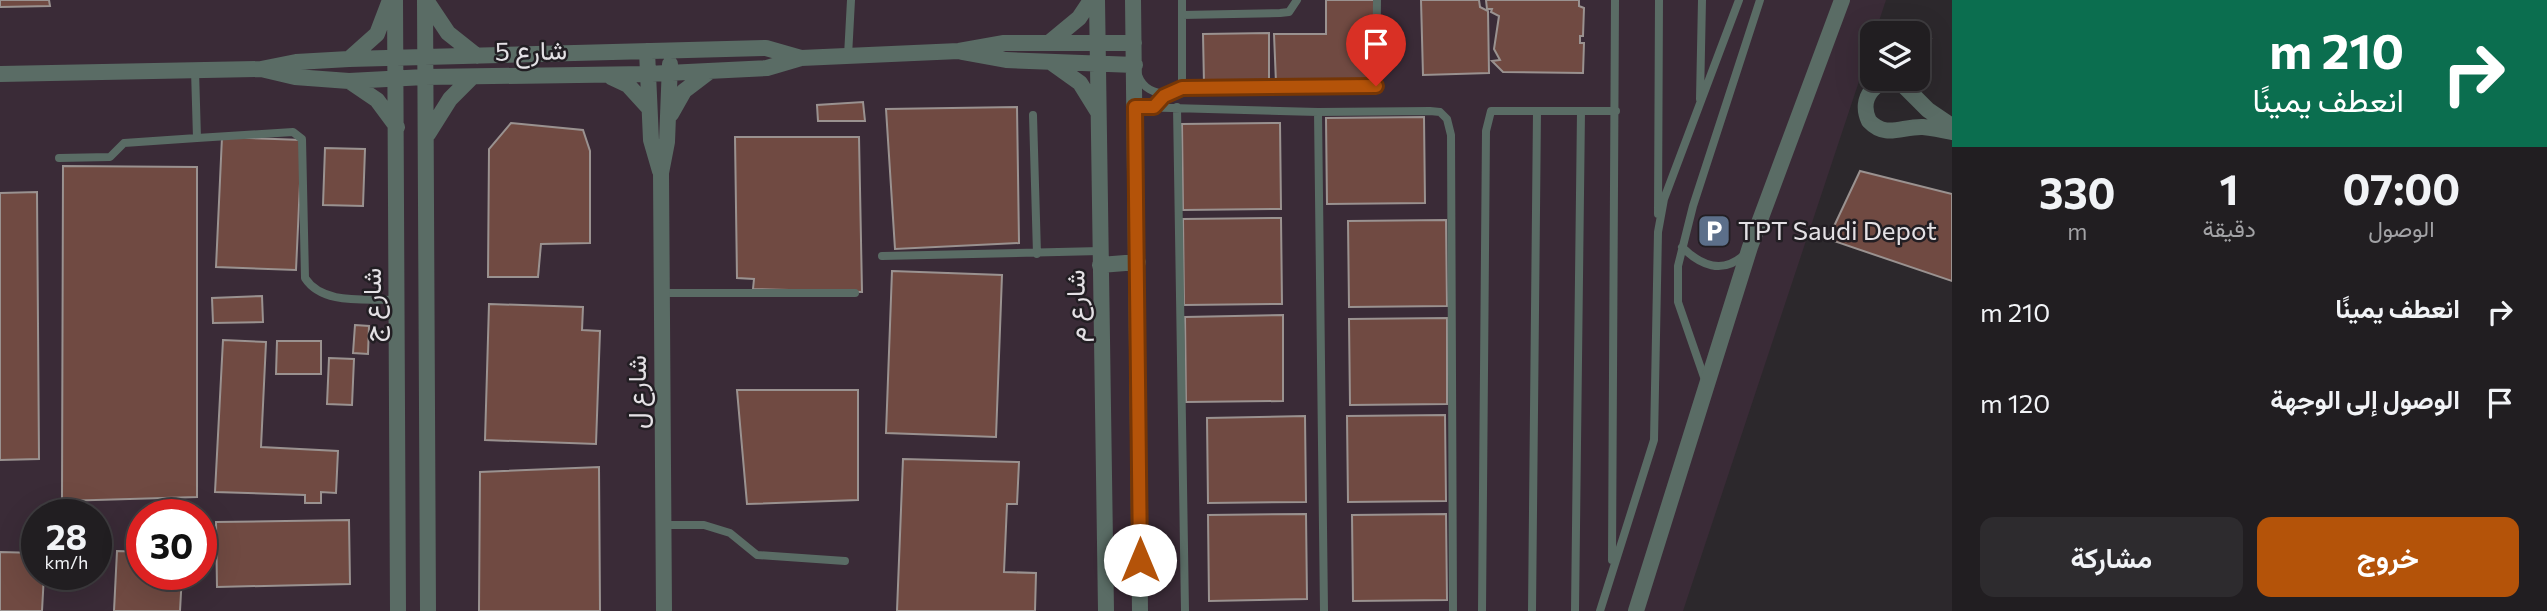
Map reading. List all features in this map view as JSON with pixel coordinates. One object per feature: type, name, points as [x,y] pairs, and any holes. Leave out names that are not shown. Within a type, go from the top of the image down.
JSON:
[{"type":"street","name":"شارع ج","points":[[393,0],[397,58],[398,611]]},
{"type":"street","points":[[348,59],[377,34],[393,0]]},
{"type":"street","points":[[426,0],[448,33],[477,56]]},
{"type":"street","points":[[426,0],[428,611]]},
{"type":"street","points":[[1050,42],[1066,32],[1091,0]]},
{"type":"street","name":"شارع م","points":[[1097,0],[1106,611]]},
{"type":"street","points":[[1133,0],[1140,611]]},
{"type":"street","points":[[1636,611],[1750,247],[1842,0]]},
{"type":"street","name":"شارع 5","points":[[261,69],[295,77],[349,81],[425,77],[669,74],[767,68],[802,58],[959,51],[993,44],[1134,43]]},
{"type":"street","name":"شارع 5","points":[[0,74],[261,69],[296,62],[348,59],[766,48],[802,58]]},
{"type":"street","name":"شارع ل","points":[[647,51],[651,140],[661,173]]},
{"type":"street","name":"شارع ل","points":[[664,611],[661,173],[668,119],[671,51]]},
{"type":"street","name":"شارع 5","points":[[959,51],[994,58],[1135,65]]},
{"type":"street","points":[[1050,62],[1080,83],[1099,114]]},
{"type":"street","points":[[668,119],[684,91],[710,71]]},
{"type":"street","points":[[598,74],[628,85],[649,108]]},
{"type":"street","points":[[427,136],[450,99],[472,77]]},
{"type":"street","points":[[349,81],[377,100],[397,127]]},
{"type":"street","points":[[1952,126],[1928,110],[1900,83],[1879,83],[1867,95],[1867,116],[1881,130],[1893,132],[1924,127],[1952,132]]},
{"type":"street","points":[[1100,258],[1138,262]]},
{"type":"street","points":[[397,300],[427,301]]},
{"type":"street","points":[[396,504],[426,503]]},
{"type":"lane","points":[[848,56],[851,0]]},
{"type":"lane","points":[[1182,0],[1182,88]]},
{"type":"lane","points":[[1182,15],[1289,12],[1297,0]]},
{"type":"lane","points":[[1154,107],[1168,94],[1182,88],[1376,86],[1377,0]]},
{"type":"lane","points":[[1612,569],[1615,0]]},
{"type":"lane","points":[[1600,611],[1654,440],[1659,0]]},
{"type":"lane","points":[[1700,105],[1702,0]]},
{"type":"lane","points":[[1658,232],[1664,199],[1739,0]]},
{"type":"lane","points":[[1706,383],[1678,302],[1676,282],[1682,247],[1760,0]]},
{"type":"lane","points":[[1135,65],[1145,87],[1168,94]]},
{"type":"lane","points":[[195,70],[197,138]]},
{"type":"lane","points":[[1135,107],[1318,112],[1430,111],[1440,112],[1447,119],[1451,135],[1453,611]]},
{"type":"lane","points":[[1177,107],[1185,611]]},
{"type":"lane","points":[[1482,611],[1486,131],[1491,111],[1616,111]]},
{"type":"lane","points":[[1532,611],[1537,111]]},
{"type":"lane","points":[[1575,611],[1581,111]]},
{"type":"lane","points":[[1318,112],[1324,611]]},
{"type":"lane","points":[[1032,115],[1037,254]]},
{"type":"lane","points":[[59,158],[110,157],[124,143],[293,132],[302,139],[304,278],[326,296],[397,300]]},
{"type":"lane","points":[[1682,247],[1704,265],[1717,267],[1730,264],[1750,247]]},
{"type":"lane","points":[[882,256],[1037,254],[1100,258]]},
{"type":"lane","points":[[661,293],[855,293]]},
{"type":"lane","points":[[662,525],[704,525],[730,533],[757,555],[845,561]]},
{"type":"shaded area","points":[[0,0],[1886,0],[1879,21],[1860,21],[1860,78],[1683,611],[0,611]]},
{"type":"building","points":[[0,0],[49,0],[50,6],[0,7]]},
{"type":"building","points":[[1326,0],[1375,0],[1374,82],[1276,83],[1274,34],[1326,34]]},
{"type":"building","points":[[1421,0],[1479,0],[1480,7],[1488,11],[1489,73],[1423,75]]},
{"type":"building","points":[[1486,0],[1579,0],[1579,6],[1584,8],[1583,36],[1580,36],[1580,43],[1584,43],[1583,73],[1503,72],[1492,61],[1500,60],[1494,49],[1499,16],[1491,12],[1492,9],[1487,9]]},
{"type":"building","points":[[1269,33],[1269,83],[1204,84],[1203,34]]},
{"type":"building","points":[[863,102],[865,121],[818,121],[817,105]]},
{"type":"building","points":[[1017,107],[1019,243],[895,249],[886,109]]},
{"type":"building","points":[[1424,117],[1425,203],[1327,204],[1326,118]]},
{"type":"building","points":[[511,123],[583,130],[590,151],[590,243],[541,244],[538,277],[488,277],[489,149]]},
{"type":"building","points":[[1280,123],[1281,209],[1183,210],[1182,124]]},
{"type":"building","points":[[222,137],[302,140],[296,270],[216,267]]},
{"type":"building","points":[[735,137],[859,137],[862,292],[753,289],[754,279],[737,278]]},
{"type":"building","points":[[325,148],[365,149],[363,206],[323,205]]},
{"type":"building","points":[[63,166],[197,167],[197,497],[62,499]]},
{"type":"building","points":[[1860,171],[1952,194],[1952,281],[1828,239]]},
{"type":"building","points":[[37,192],[39,459],[0,460],[0,193]]},
{"type":"building","points":[[1281,218],[1282,304],[1184,305],[1183,219]]},
{"type":"building","points":[[1446,220],[1447,306],[1349,307],[1348,221]]},
{"type":"building","points":[[892,271],[1002,275],[996,437],[886,433]]},
{"type":"building","points":[[262,296],[263,322],[213,323],[212,298]]},
{"type":"building","points":[[489,304],[583,307],[582,330],[600,331],[596,444],[485,440]]},
{"type":"building","points":[[1283,315],[1283,401],[1186,402],[1185,317]]},
{"type":"building","points":[[1447,318],[1447,404],[1350,405],[1349,319]]},
{"type":"building","points":[[355,325],[369,326],[368,354],[353,353]]},
{"type":"building","points":[[223,340],[266,342],[261,447],[338,451],[336,493],[321,492],[321,503],[305,503],[305,495],[215,492]]},
{"type":"building","points":[[277,341],[321,341],[321,374],[276,374]]},
{"type":"building","points":[[329,358],[354,359],[352,405],[327,404]]},
{"type":"building","points":[[737,390],[858,390],[858,500],[747,504]]},
{"type":"building","points":[[1445,415],[1446,501],[1348,502],[1347,416]]},
{"type":"building","points":[[1305,416],[1306,502],[1208,503],[1207,418]]},
{"type":"building","points":[[903,459],[1019,462],[1017,504],[1007,504],[1004,572],[1036,573],[1035,611],[897,611]]},
{"type":"building","points":[[599,467],[600,611],[479,611],[480,472]]},
{"type":"building","points":[[1306,514],[1307,599],[1209,601],[1208,515]]},
{"type":"building","points":[[1446,514],[1447,600],[1353,601],[1352,515]]},
{"type":"building","points":[[349,520],[350,584],[217,587],[217,522]]},
{"type":"building","points":[[117,551],[126,551],[126,590],[181,590],[180,611],[114,611]]},
{"type":"building","points":[[0,552],[21,553],[21,590],[43,590],[42,611],[0,611]]},
{"type":"place","name":"TPT Saudi Depot","points":[[1714,231]]},
{"type":"route","points":[[1140,560],[1135,107],[1154,107],[1158,100],[1182,88],[1376,86]]}]
